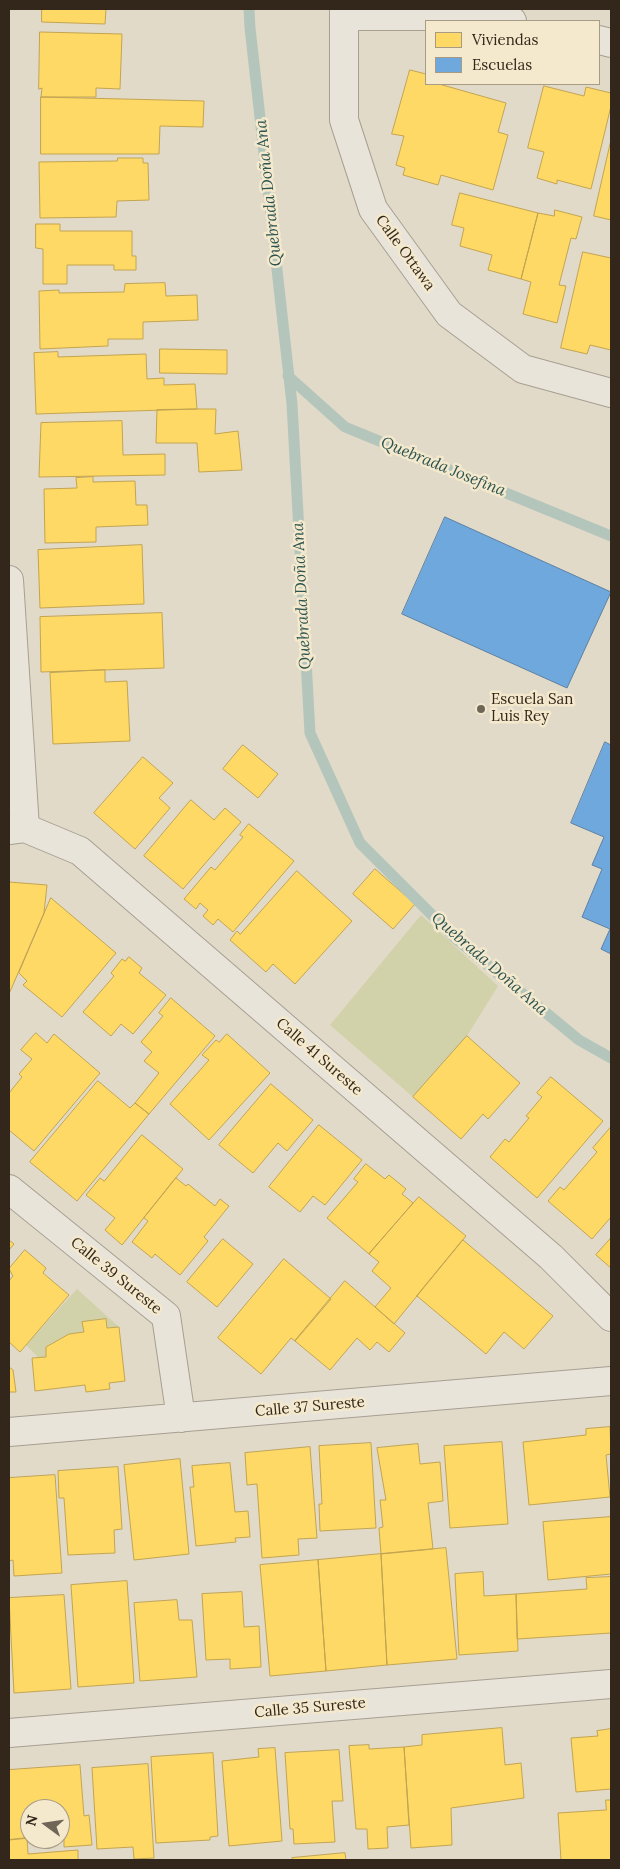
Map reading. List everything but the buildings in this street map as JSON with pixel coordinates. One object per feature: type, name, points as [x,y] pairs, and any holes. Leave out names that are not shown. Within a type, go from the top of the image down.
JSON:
[{"type":"street","points":[[344,12],[487,16],[507,20]]},
{"type":"street","name":"Calle Ottawa","points":[[344,12],[344,120],[373,208],[378,216],[449,314],[523,369],[611,393]]},
{"type":"street","points":[[9,580],[17,829]]},
{"type":"street","name":"Calle 41 Sureste","points":[[17,829],[80,851],[544,1250],[611,1317]]},
{"type":"street","name":"Calle 39 Sureste","points":[[9,1189],[166,1316],[181,1418]]},
{"type":"street","name":"Calle 37 Sureste","points":[[9,1432],[611,1381]]},
{"type":"street","name":"Calle 35 Sureste","points":[[9,1733],[611,1684]]},
{"type":"green space","points":[[421,915],[498,986],[467,1036],[413,1097],[330,1025]]},
{"type":"green space","points":[[77,1289],[119,1327],[107,1328],[106,1319],[83,1322],[84,1332],[68,1334],[46,1347],[46,1357],[38,1357],[26,1345]]},
{"type":"waterway","name":"Quebrada Doña Ana","points":[[249,9],[292,404],[310,733],[360,843],[455,938],[579,1040],[611,1058]]},
{"type":"waterway","name":"Quebrada Josefina","points":[[288,376],[345,427],[611,536]]},
{"type":"place","name":"Escuela San Luis Rey","points":[[481,709]]}]
